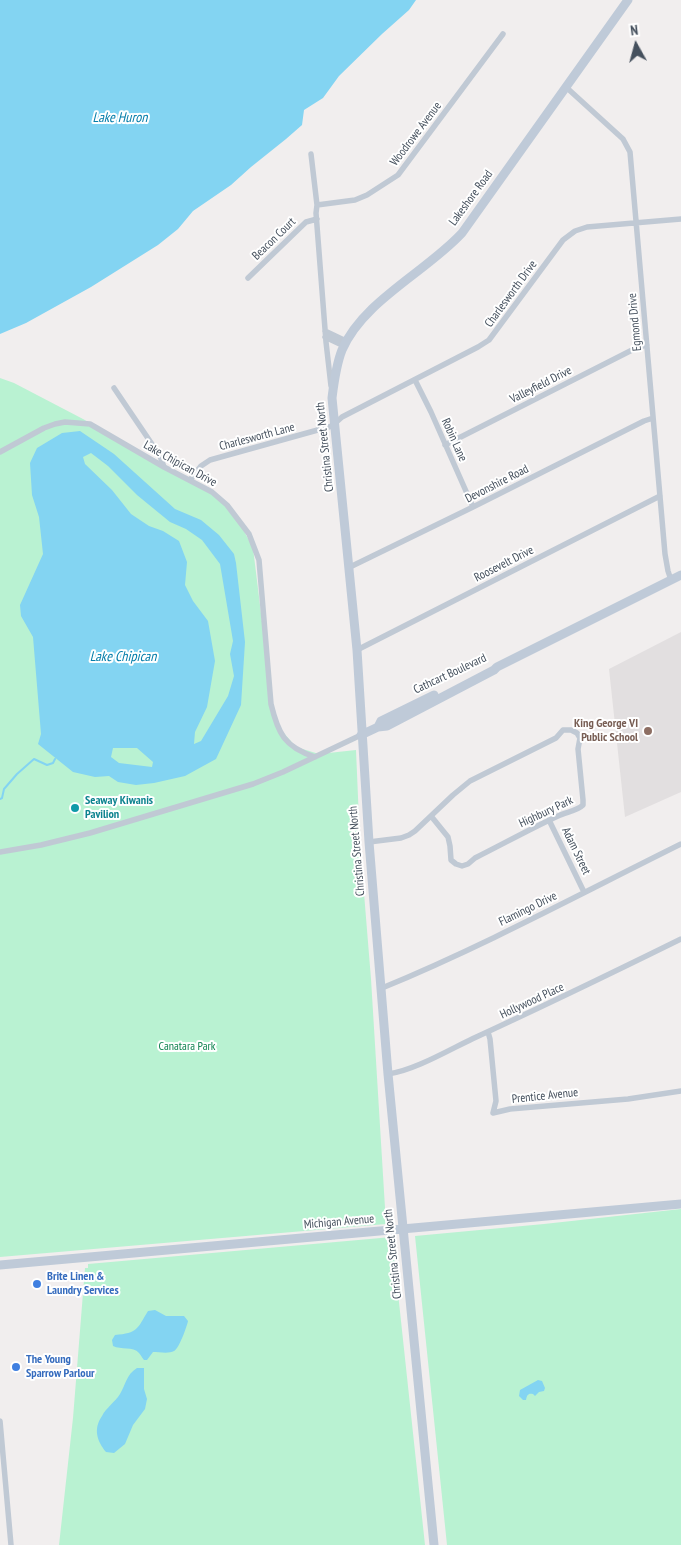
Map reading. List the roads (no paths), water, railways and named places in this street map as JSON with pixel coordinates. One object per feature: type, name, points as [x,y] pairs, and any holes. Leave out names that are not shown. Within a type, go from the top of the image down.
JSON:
[{"type":"main road","name":"Lakeshore Road","points":[[332,398],[335,374],[345,344],[356,326],[368,312],[441,253],[462,233],[628,0]]},
{"type":"main road","name":"Christina Street North","points":[[332,398],[357,650],[361,735],[388,1074],[434,1545]]},
{"type":"main road","name":"Cathcart Boulevard","points":[[361,735],[378,727],[387,726],[497,667],[681,575]]},
{"type":"main road","name":"Michigan Avenue","points":[[0,1265],[681,1204]]},
{"type":"street","name":"Woodrowe Avenue","points":[[317,205],[362,198],[398,175],[503,34]]},
{"type":"street","name":"Egmond Drive","points":[[567,88],[623,139],[631,158],[665,554],[671,580]]},
{"type":"street","name":"Christina Street North","points":[[311,154],[317,205],[325,334],[332,398]]},
{"type":"street","name":"Beacon Court","points":[[248,278],[306,222],[317,219]]},
{"type":"street","name":"Charlesworth Drive","points":[[335,423],[344,415],[415,380],[489,340],[563,240],[575,231],[636,222],[681,219]]},
{"type":"street","points":[[325,334],[345,344]]},
{"type":"street","name":"Valleyfield Drive","points":[[445,445],[638,347],[647,345]]},
{"type":"street","name":"Robin Lane","points":[[415,380],[473,508]]},
{"type":"street","points":[[114,388],[157,450],[164,468]]},
{"type":"street","name":"Devonshire Road","points":[[350,567],[473,508],[644,420],[653,418]]},
{"type":"street","name":"Lake Chipican Drive","points":[[0,452],[44,428],[65,422],[90,424],[164,468],[212,492],[227,505],[249,534],[259,560],[271,704],[276,726],[294,748],[315,757]]},
{"type":"street","name":"Charlesworth Lane","points":[[190,480],[197,470],[210,460],[328,428],[335,423]]},
{"type":"street","name":"Roosevelt Drive","points":[[357,650],[660,496]]},
{"type":"street","name":"Highbury Park","points":[[369,842],[401,838],[409,835],[470,782],[556,738],[563,730],[572,730],[577,733],[580,740],[578,748],[583,803],[579,808],[568,811],[462,866],[452,860],[448,837],[431,816]]},
{"type":"street","points":[[0,852],[48,844],[106,829],[253,784],[361,735]]},
{"type":"street","name":"Adam Street","points":[[550,820],[584,892]]},
{"type":"street","name":"Flamingo Drive","points":[[382,988],[428,968],[681,844]]},
{"type":"street","name":"Hollywood Place","points":[[388,1074],[407,1069],[488,1032],[681,939]]},
{"type":"street","name":"Prentice Avenue","points":[[488,1032],[496,1101],[493,1113],[510,1109],[628,1099],[681,1091]]},
{"type":"street","points":[[0,1421],[11,1545]]},
{"type":"water","name":"Lake Huron","points":[[0,0],[416,0],[409,10],[339,76],[323,98],[304,110],[302,125],[231,185],[193,211],[178,229],[158,245],[91,287],[26,323],[0,334]]},
{"type":"water","name":"Lake Chipican","points":[[80,431],[114,454],[175,509],[201,520],[219,535],[234,554],[245,642],[241,705],[216,759],[185,776],[136,785],[118,782],[109,776],[95,777],[73,772],[38,744],[41,734],[33,637],[21,616],[20,605],[43,554],[39,517],[32,495],[30,463],[37,448],[62,433]],"holes":[[[91,453],[170,522],[186,529],[202,540],[220,564],[233,641],[230,654],[234,676],[228,696],[201,741],[194,744],[195,732],[207,707],[215,661],[208,621],[193,601],[185,585],[187,562],[179,541],[163,531],[149,526],[131,514],[112,490],[85,464],[83,457]],[[113,748],[137,748],[153,762],[152,767],[119,763],[111,757]]]},
{"type":"water","points":[[155,1310],[166,1316],[184,1316],[188,1321],[178,1346],[174,1351],[153,1352],[147,1360],[144,1360],[134,1350],[113,1346],[112,1340],[115,1335],[133,1331],[139,1326],[148,1311]]},
{"type":"water","points":[[137,1368],[144,1368],[144,1389],[147,1399],[145,1409],[133,1425],[125,1444],[114,1453],[106,1452],[100,1444],[97,1435],[99,1421],[116,1400],[127,1380]]},
{"type":"water","points":[[538,1380],[542,1381],[545,1388],[544,1391],[539,1392],[535,1396],[529,1394],[526,1400],[523,1400],[519,1396],[520,1390]]},
{"type":"waterway","points":[[0,799],[4,789],[34,759],[47,765],[53,763],[55,759]]},
{"type":"place","name":"King George VI Public School","points":[[648,731]]},
{"type":"place","name":"Seaway Kiwanis Pavilion","points":[[75,808]]},
{"type":"place","name":"Brite Linen & Laundry Services","points":[[37,1284]]},
{"type":"place","name":"The Young Sparrow Parlour","points":[[16,1367]]},
{"type":"park label","name":"Canatara Park","points":[[187,1047]]}]
